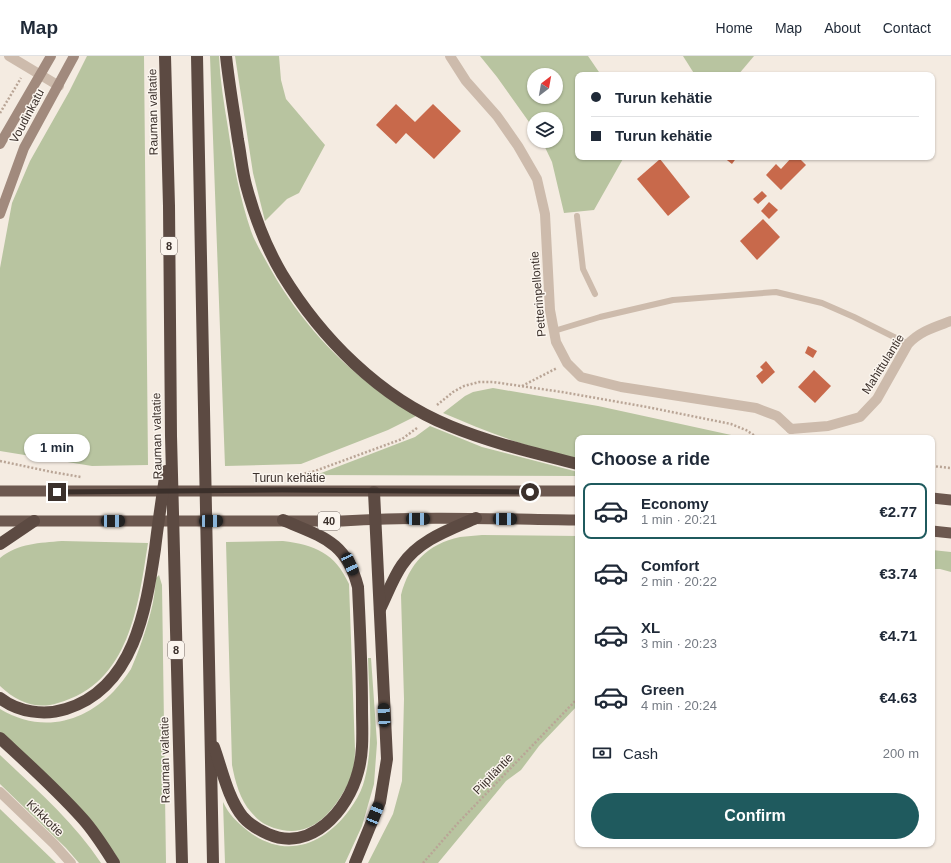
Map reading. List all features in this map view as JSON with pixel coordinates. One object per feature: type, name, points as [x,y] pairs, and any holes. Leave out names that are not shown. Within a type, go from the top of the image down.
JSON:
[{"type":"highway","name":"Rauman valtatie","points":[[165,56],[169,206],[170,436],[182,863]]},
{"type":"highway","points":[[197,56],[213,863]]},
{"type":"highway","points":[[226,56],[246,184],[262,234],[282,274],[306,310],[358,367],[414,409],[464,431],[540,455],[575,463]]},
{"type":"highway","points":[[0,698],[18,708],[40,713],[61,711],[89,700],[106,685],[120,668],[138,631],[149,590],[170,436]]},
{"type":"highway","name":"Turun kehätie","points":[[0,491],[575,491]]},
{"type":"highway","points":[[355,863],[380,802],[386,767],[374,492]]},
{"type":"highway","points":[[935,498],[951,500]]},
{"type":"highway","points":[[379,612],[402,565],[416,549],[435,536],[476,518]]},
{"type":"highway","name":"40","points":[[0,521],[342,521],[375,519],[476,518],[575,520]]},
{"type":"highway","points":[[210,737],[232,797],[238,809],[248,822],[272,836],[296,838],[321,829],[337,815],[350,792],[358,772],[362,749],[362,675],[358,587],[354,574],[344,555],[328,540],[283,520]]},
{"type":"highway","points":[[0,544],[34,521]]},
{"type":"highway","points":[[935,530],[951,533]]},
{"type":"highway","points":[[0,738],[49,784],[82,818],[114,863]]},
{"type":"main road","name":"Voudinkatu","points":[[0,144],[51,56]]},
{"type":"main road","name":"Voudinkatu","points":[[0,214],[24,148],[74,56]]},
{"type":"street","points":[[9,56],[59,86]]},
{"type":"street","name":"Petterinpellontie","points":[[450,56],[466,81],[497,116],[518,146],[537,178],[545,214],[550,310],[556,342],[566,363],[581,377],[621,387],[756,408],[777,416],[792,434]]},
{"type":"street","name":"Mahittulantie","points":[[792,434],[860,417],[877,399],[908,344],[927,329],[951,321]]},
{"type":"street","name":"Kirkkotie","points":[[0,792],[54,844],[71,863]]},
{"type":"lane","points":[[577,216],[584,269],[595,294]]},
{"type":"lane","points":[[554,331],[600,317],[672,300],[776,292],[822,303],[908,344]]},
{"type":"path","points":[[0,114],[20,80],[30,68]]},
{"type":"path","points":[[522,386],[566,363]]},
{"type":"path","points":[[437,405],[453,392],[464,386],[472,383],[493,382],[647,407],[731,424],[754,435]]},
{"type":"path","points":[[282,478],[315,471],[402,439],[417,428]]},
{"type":"path","points":[[0,461],[83,477]]},
{"type":"path","points":[[935,466],[951,468]]},
{"type":"path","name":"Piipiläntie","points":[[423,863],[458,823],[575,701]]},
{"type":"green space","points":[[87,56],[144,56],[148,465],[92,466],[0,451],[0,268],[12,203],[30,161],[69,92]]},
{"type":"green space","points":[[210,56],[219,56],[220,74],[237,180],[251,231],[266,261],[288,297],[328,347],[359,376],[385,396],[416,416],[388,430],[301,464],[225,466]]},
{"type":"green space","points":[[235,56],[279,56],[281,80],[286,99],[325,145],[299,193],[287,199],[265,221],[253,173]]},
{"type":"green space","points":[[480,56],[588,56],[599,72],[575,72],[575,160],[622,160],[594,210],[564,213],[552,162],[545,148],[563,148],[563,112],[527,112],[527,119]]},
{"type":"green space","points":[[683,56],[754,56],[741,72],[693,72]]},
{"type":"green space","points":[[493,388],[598,406],[731,435],[575,435],[575,457],[526,445],[443,413],[465,396],[473,392]]},
{"type":"green space","points":[[430,426],[482,447],[575,471],[575,476],[316,475],[415,437]]},
{"type":"green space","points":[[482,535],[575,536],[575,708],[539,746],[521,770],[506,781],[438,863],[368,863],[393,814],[402,781],[404,699],[401,595],[404,584],[414,565],[429,550],[448,540],[460,537]]},
{"type":"green space","points":[[62,541],[148,543],[140,592],[134,616],[126,639],[115,660],[101,678],[82,693],[50,705],[34,705],[20,700],[6,692],[0,686],[0,558],[14,549],[37,543]]},
{"type":"green space","points":[[283,541],[305,545],[323,552],[337,565],[349,584],[355,750],[354,767],[350,781],[333,808],[311,826],[302,830],[292,831],[269,826],[254,816],[241,796],[236,784],[232,765],[226,542]]},
{"type":"green space","points":[[935,550],[951,552],[951,572],[935,569]]},
{"type":"green space","points":[[159,575],[162,585],[166,863],[120,863],[114,852],[0,732],[0,709],[30,721],[45,723],[74,718],[102,702],[114,691],[131,669],[147,626],[153,603],[156,578]]},
{"type":"green space","points":[[368,658],[371,658],[377,743],[374,784],[362,826],[345,863],[225,863],[223,802],[234,818],[248,831],[262,840],[276,845],[290,846],[304,844],[328,832],[340,821],[352,806],[363,785],[369,754],[370,722]]},
{"type":"green space","points":[[0,755],[79,833],[101,863],[79,863],[66,848],[0,784]]},
{"type":"green space","points":[[0,809],[55,862],[56,863],[0,863]]},
{"type":"building","points":[[396,104],[415,122],[433,104],[461,131],[434,159],[406,133],[396,144],[376,125]]},
{"type":"building","points":[[659,160],[661,160],[690,197],[668,216],[637,179]]},
{"type":"building","points":[[727,160],[735,160],[732,164]]},
{"type":"building","points":[[789,160],[801,160],[806,165],[781,190],[766,175],[776,164],[781,169]]},
{"type":"building","points":[[762,191],[767,196],[758,204],[753,199]]},
{"type":"building","points":[[769,202],[778,210],[769,219],[761,211]]},
{"type":"building","points":[[763,219],[780,237],[757,260],[740,241]]},
{"type":"building","points":[[808,346],[817,351],[813,358],[805,353]]},
{"type":"building","points":[[766,361],[775,372],[762,384],[756,376],[763,370],[760,367]]},
{"type":"building","points":[[814,370],[831,386],[815,403],[798,387]]},
{"type":"route","points":[[57,492],[282,490],[530,492]]}]
